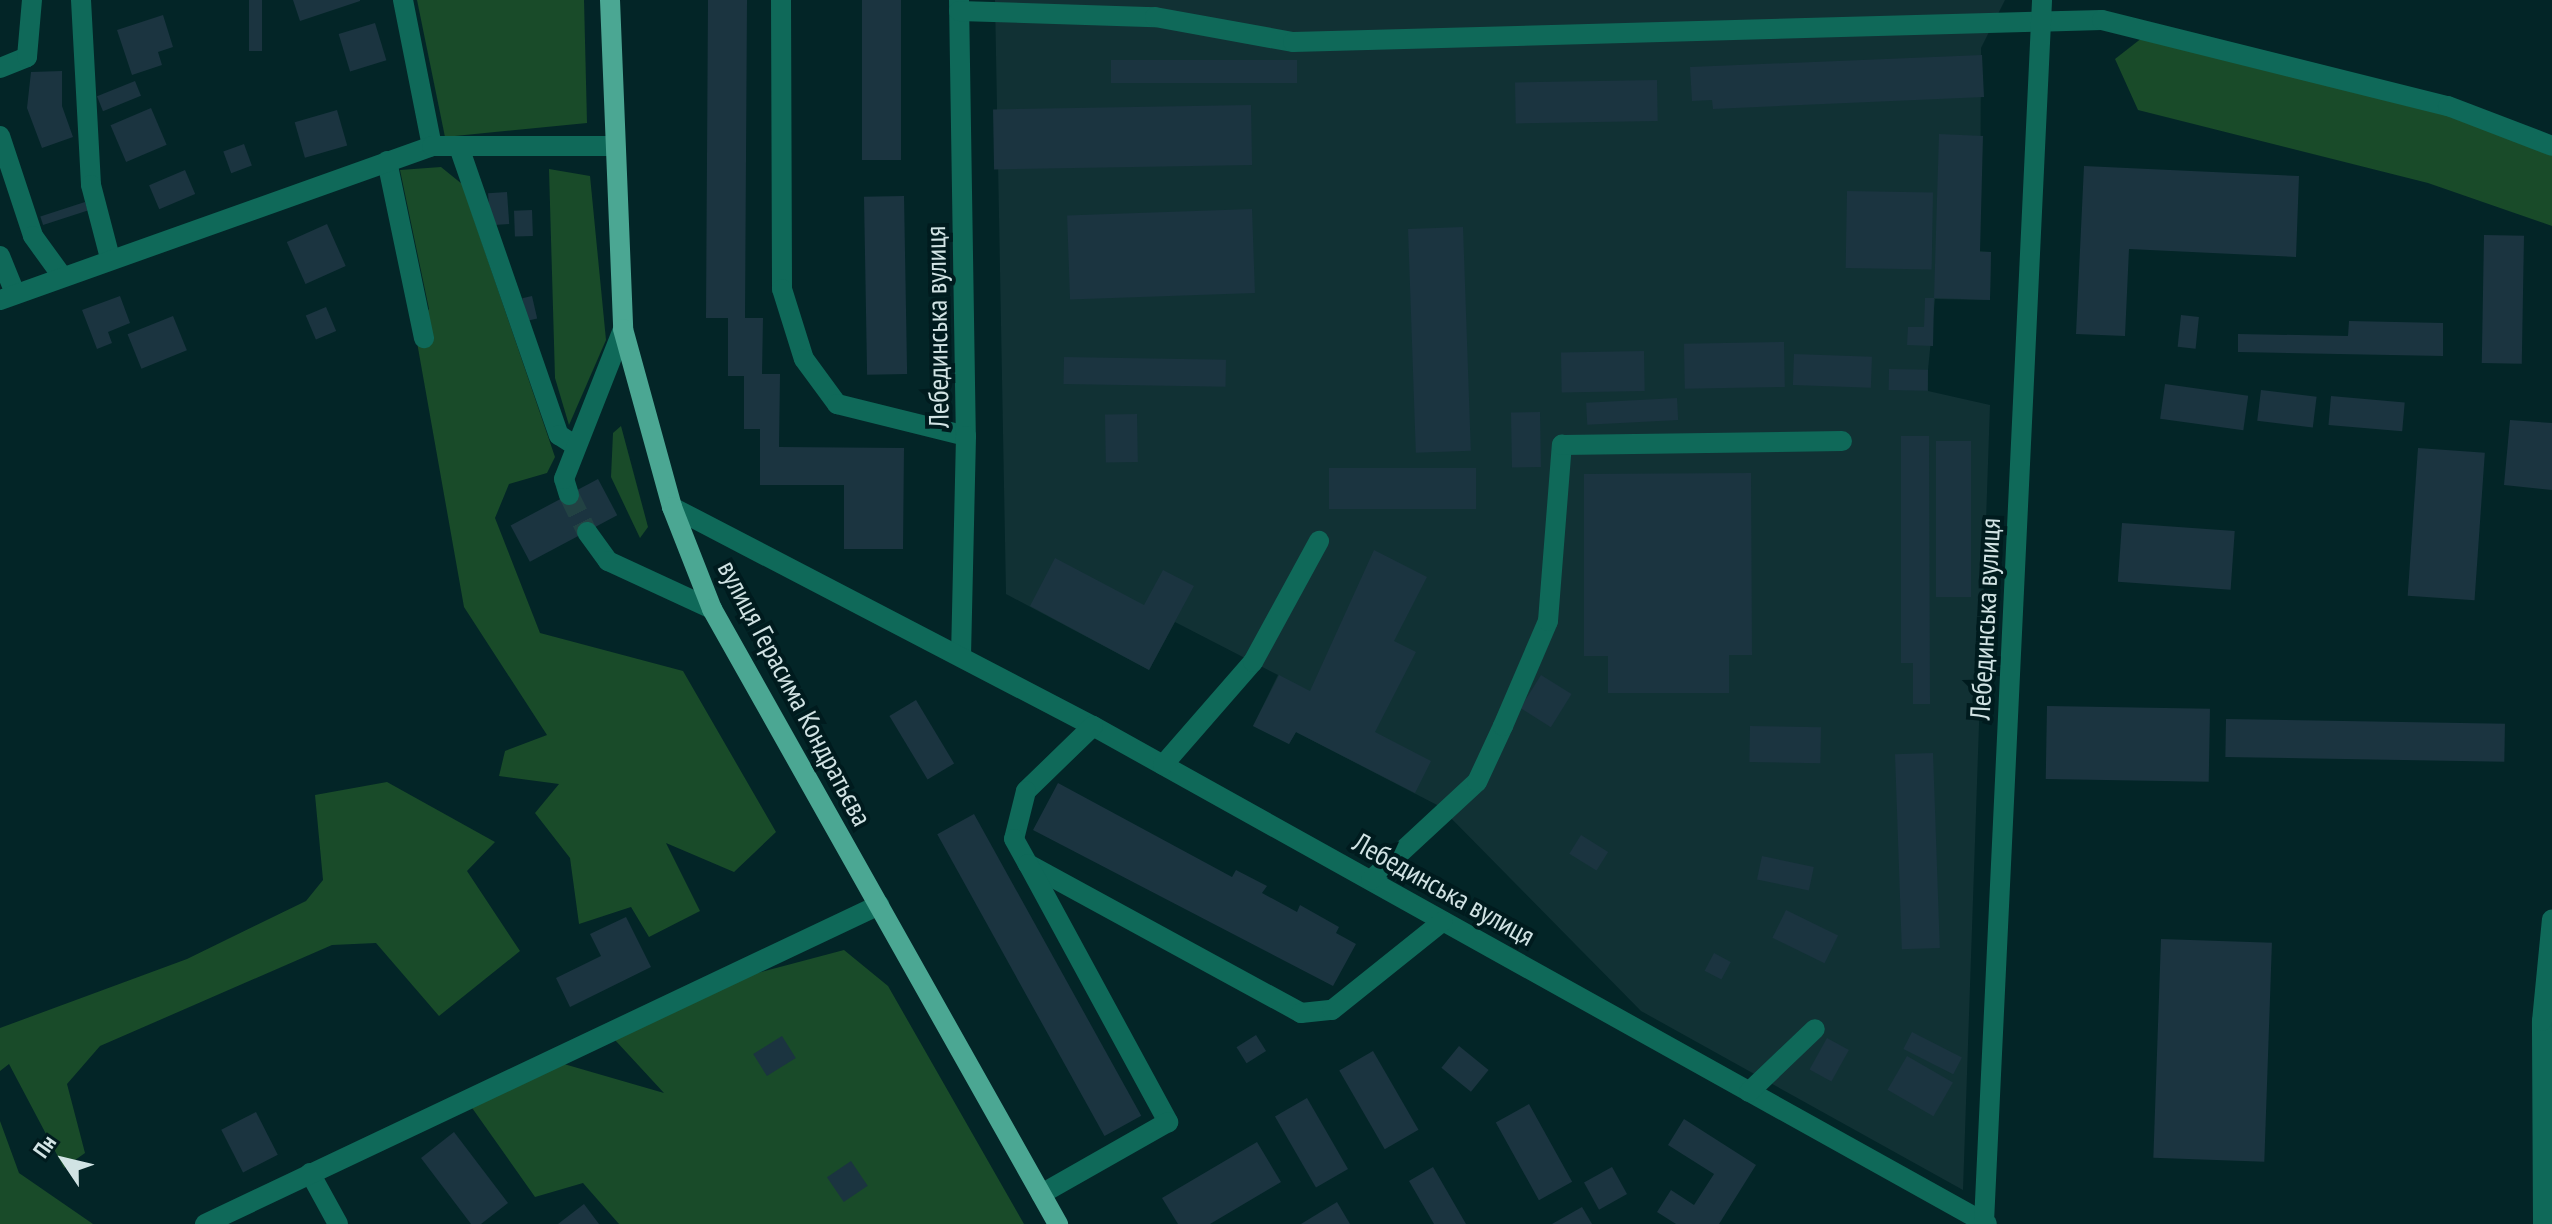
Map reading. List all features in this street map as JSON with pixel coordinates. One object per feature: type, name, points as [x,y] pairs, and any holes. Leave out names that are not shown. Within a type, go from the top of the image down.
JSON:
[{"type":"main road","name":"вулиця Герасима Кондратьєва","points":[[610,0],[612,146],[623,329],[672,507],[712,609],[1058,1224]]},
{"type":"street","points":[[0,68],[27,57],[32,0]]},
{"type":"street","points":[[81,0],[91,185],[110,258]]},
{"type":"street","points":[[403,0],[432,146]]},
{"type":"street","points":[[781,0],[782,289],[804,359],[837,404],[966,436]]},
{"type":"street","points":[[959,5],[1157,8],[1293,42],[2042,9],[2238,51],[2448,106],[2552,146]]},
{"type":"street","name":"Лебединська вулиця","points":[[959,5],[966,436],[961,654]]},
{"type":"street","name":"Лебединська вулиця","points":[[672,507],[961,654],[1986,1223],[2042,9]]},
{"type":"street","points":[[0,136],[33,236],[62,276]]},
{"type":"street","points":[[0,256],[8,297],[110,258],[432,146],[612,146]]},
{"type":"street","points":[[459,147],[559,435],[576,446]]},
{"type":"street","points":[[387,161],[424,338]]},
{"type":"street","points":[[569,495],[564,479],[623,329]]},
{"type":"street","points":[[1371,880],[1477,782],[1509,713],[1548,621],[1562,445],[1842,441]]},
{"type":"street","points":[[587,532],[608,561],[712,609]]},
{"type":"street","points":[[1163,765],[1253,662],[1319,541]]},
{"type":"street","points":[[1041,1194],[1168,1122],[1014,839],[1026,791],[1093,726]]},
{"type":"street","points":[[1028,864],[1301,1013],[1332,1010],[1443,921]]},
{"type":"street","points":[[205,1224],[879,905]]},
{"type":"street","points":[[2543,1224],[2552,919]]},
{"type":"street","points":[[1749,1092],[1815,1029]]},
{"type":"street","points":[[310,1173],[338,1224]]},
{"type":"shaded area","points":[[995,0],[2005,0],[1981,48],[1980,251],[1991,252],[1990,300],[1935,299],[1928,370],[1928,391],[1990,405],[1963,1190],[1641,1011],[1439,806],[1296,732],[1289,744],[1253,726],[1278,675],[1175,622],[1149,670],[1006,594]]},
{"type":"green space","points":[[417,0],[584,0],[587,123],[445,137]]},
{"type":"green space","points":[[2147,34],[2238,51],[2552,146],[2552,226],[2428,183],[2138,110],[2115,59]]},
{"type":"green space","points":[[441,167],[462,184],[555,457],[547,473],[509,484],[495,518],[540,633],[683,671],[776,832],[734,872],[666,843],[700,911],[649,937],[631,907],[579,924],[570,858],[535,813],[559,784],[499,776],[505,751],[547,735],[464,607],[415,331],[429,309],[400,170]]},
{"type":"green space","points":[[549,169],[590,176],[606,340],[569,425],[555,378]]},
{"type":"green space","points":[[621,426],[648,527],[640,538],[611,477],[613,433]]},
{"type":"green space","points":[[387,782],[495,842],[467,871],[520,951],[439,1016],[376,943],[332,945],[100,1046],[67,1084],[85,1153],[64,1168],[9,1064],[0,1071],[0,1028],[187,959],[306,901],[323,880],[315,795]]},
{"type":"green space","points":[[844,950],[888,986],[1024,1224],[619,1224],[583,1183],[535,1197],[470,1105],[557,1062],[664,1093],[603,1027],[682,993]]},
{"type":"green space","points":[[0,1121],[19,1173],[93,1224],[0,1224]]},
{"type":"building","points":[[249,0],[262,0],[262,51],[249,51]]},
{"type":"building","points":[[293,0],[360,0],[360,1],[300,21]]},
{"type":"building","points":[[708,0],[747,0],[745,318],[763,318],[762,374],[780,374],[779,447],[904,448],[903,549],[844,549],[844,485],[760,485],[760,429],[744,429],[744,376],[728,376],[728,318],[706,318]]},
{"type":"building","points":[[862,0],[901,0],[901,160],[862,160]]},
{"type":"building","points":[[163,15],[173,47],[158,52],[162,65],[132,75],[117,30]]},
{"type":"building","points":[[375,23],[386,60],[350,71],[339,34]]},
{"type":"building","points":[[1982,55],[1984,97],[1713,109],[1712,100],[1692,101],[1690,67]]},
{"type":"building","points":[[1111,60],[1297,60],[1297,83],[1111,83]]},
{"type":"building","points":[[62,71],[62,106],[73,137],[42,148],[27,108],[31,72]]},
{"type":"building","points":[[1657,80],[1658,121],[1516,123],[1515,82]]},
{"type":"building","points":[[135,81],[141,96],[103,111],[97,96]]},
{"type":"building","points":[[1251,105],[1252,165],[994,169],[993,110]]},
{"type":"building","points":[[151,108],[167,145],[126,162],[110,125]]},
{"type":"building","points":[[337,110],[347,146],[305,158],[295,122]]},
{"type":"building","points":[[1939,134],[1983,136],[1980,252],[1991,252],[1990,300],[1934,298]]},
{"type":"building","points":[[244,144],[252,166],[231,173],[223,152]]},
{"type":"building","points":[[2084,166],[2299,176],[2296,257],[2129,249],[2125,336],[2076,334]]},
{"type":"building","points":[[185,170],[195,194],[159,209],[149,185]]},
{"type":"building","points":[[1847,191],[1933,193],[1932,269],[1846,268]]},
{"type":"building","points":[[507,192],[509,224],[490,225],[488,193]]},
{"type":"building","points":[[904,196],[907,374],[867,375],[864,197]]},
{"type":"building","points":[[85,202],[88,211],[43,225],[40,217]]},
{"type":"building","points":[[1252,209],[1255,293],[1070,299],[1067,215]]},
{"type":"building","points":[[532,210],[533,236],[515,237],[514,211]]},
{"type":"building","points":[[327,224],[346,266],[306,284],[287,242]]},
{"type":"building","points":[[1463,227],[1471,451],[1416,453],[1408,229]]},
{"type":"building","points":[[2484,235],[2524,236],[2522,364],[2482,363]]},
{"type":"building","points":[[120,296],[130,323],[108,332],[112,343],[97,349],[82,310]]},
{"type":"building","points":[[532,296],[537,318],[527,321],[522,298]]},
{"type":"building","points":[[1925,298],[1934,298],[1933,346],[1907,345],[1908,327],[1924,327]]},
{"type":"building","points":[[326,307],[336,331],[316,340],[306,316]]},
{"type":"building","points":[[2181,315],[2199,317],[2196,349],[2178,347]]},
{"type":"building","points":[[173,316],[187,350],[141,369],[128,334]]},
{"type":"building","points":[[2349,321],[2443,323],[2443,356],[2238,352],[2238,334],[2348,336]]},
{"type":"building","points":[[1784,342],[1785,387],[1685,389],[1684,344]]},
{"type":"building","points":[[1644,351],[1645,391],[1562,392],[1561,352]]},
{"type":"building","points":[[1794,354],[1872,357],[1871,388],[1793,385]]},
{"type":"building","points":[[1064,357],[1226,360],[1226,387],[1064,384]]},
{"type":"building","points":[[1889,369],[1928,370],[1928,391],[1889,390]]},
{"type":"building","points":[[2165,384],[2248,396],[2243,430],[2160,419]]},
{"type":"building","points":[[2261,390],[2317,397],[2313,428],[2257,421]]},
{"type":"building","points":[[2331,396],[2405,402],[2402,431],[2328,425]]},
{"type":"building","points":[[1677,398],[1678,420],[1587,425],[1586,403]]},
{"type":"building","points":[[1540,412],[1541,467],[1512,467],[1511,413]]},
{"type":"building","points":[[1137,414],[1138,462],[1106,463],[1105,415]]},
{"type":"building","points":[[2510,420],[2552,423],[2552,490],[2504,485]]},
{"type":"building","points":[[1901,436],[1929,436],[1930,704],[1913,704],[1913,663],[1901,663]]},
{"type":"building","points":[[1936,441],[1971,441],[1971,597],[1936,597]]},
{"type":"building","points":[[2418,448],[2485,453],[2475,600],[2408,596]]},
{"type":"building","points":[[1329,468],[1476,468],[1476,509],[1329,509]]},
{"type":"building","points":[[1751,473],[1752,655],[1729,655],[1729,693],[1608,693],[1608,656],[1584,656],[1584,474]]},
{"type":"building","points":[[598,479],[617,515],[530,562],[511,525]]},
{"type":"building","points":[[2122,523],[2235,531],[2231,590],[2118,582]]},
{"type":"building","points":[[1374,550],[1427,577],[1394,641],[1416,652],[1375,732],[1431,761],[1415,793],[1296,732],[1289,744],[1253,726],[1279,675],[1310,691]]},
{"type":"building","points":[[1055,558],[1144,605],[1163,570],[1194,586],[1149,670],[1030,606]]},
{"type":"building","points":[[1541,675],[1572,694],[1551,727],[1520,708]]},
{"type":"building","points":[[916,700],[954,763],[928,779],[889,716]]},
{"type":"building","points":[[2047,706],[2210,709],[2209,782],[2046,779]]},
{"type":"building","points":[[2226,719],[2505,724],[2504,762],[2225,757]]},
{"type":"building","points":[[1750,726],[1821,727],[1820,763],[1749,762]]},
{"type":"building","points":[[1933,753],[1940,948],[1902,949],[1895,754]]},
{"type":"building","points":[[1058,783],[1232,877],[1236,870],[1267,886],[1262,893],[1297,912],[1300,905],[1339,927],[1336,933],[1356,944],[1333,986],[1033,830]]},
{"type":"building","points":[[974,814],[1141,1116],[1105,1136],[937,834]]},
{"type":"building","points":[[1581,835],[1608,852],[1596,871],[1569,854]]},
{"type":"building","points":[[1762,856],[1814,867],[1809,890],[1757,879]]},
{"type":"building","points":[[1786,910],[1838,935],[1825,963],[1772,938]]},
{"type":"building","points":[[626,917],[651,967],[570,1007],[556,978],[601,956],[590,934]]},
{"type":"building","points":[[2161,939],[2272,943],[2264,1162],[2153,1158]]},
{"type":"building","points":[[1714,953],[1731,962],[1721,980],[1705,971]]},
{"type":"building","points":[[1912,1032],[1962,1057],[1953,1074],[1903,1049]]},
{"type":"building","points":[[1256,1035],[1266,1051],[1247,1063],[1236,1047]]},
{"type":"building","points":[[782,1036],[796,1058],[767,1076],[753,1054]]},
{"type":"building","points":[[1827,1038],[1849,1050],[1831,1082],[1810,1069]]},
{"type":"building","points":[[1459,1046],[1489,1070],[1471,1092],[1441,1068]]},
{"type":"building","points":[[1373,1051],[1418,1130],[1385,1149],[1339,1070]]},
{"type":"building","points":[[1907,1056],[1953,1082],[1933,1116],[1888,1090]]},
{"type":"building","points":[[1307,1098],[1348,1169],[1316,1188],[1275,1116]]},
{"type":"building","points":[[1529,1104],[1572,1182],[1539,1200],[1496,1122]]},
{"type":"building","points":[[256,1112],[278,1155],[243,1172],[221,1130]]},
{"type":"building","points":[[1684,1119],[1756,1165],[1719,1224],[1676,1224],[1657,1212],[1671,1190],[1694,1205],[1714,1174],[1668,1145]]},
{"type":"building","points":[[454,1132],[508,1203],[481,1224],[471,1224],[421,1158]]},
{"type":"building","points":[[1257,1142],[1281,1182],[1210,1224],[1178,1224],[1162,1198]]},
{"type":"building","points":[[851,1161],[868,1186],[844,1202],[827,1177]]},
{"type":"building","points":[[1433,1167],[1466,1224],[1434,1224],[1409,1181]]},
{"type":"building","points":[[1612,1167],[1627,1194],[1599,1210],[1584,1183]]},
{"type":"building","points":[[1337,1202],[1350,1224],[1301,1224]]},
{"type":"building","points":[[584,1204],[599,1224],[558,1224]]},
{"type":"building","points":[[1582,1207],[1592,1224],[1552,1224]]},
{"type":"tunnel","points":[[569,495],[587,532]]}]
